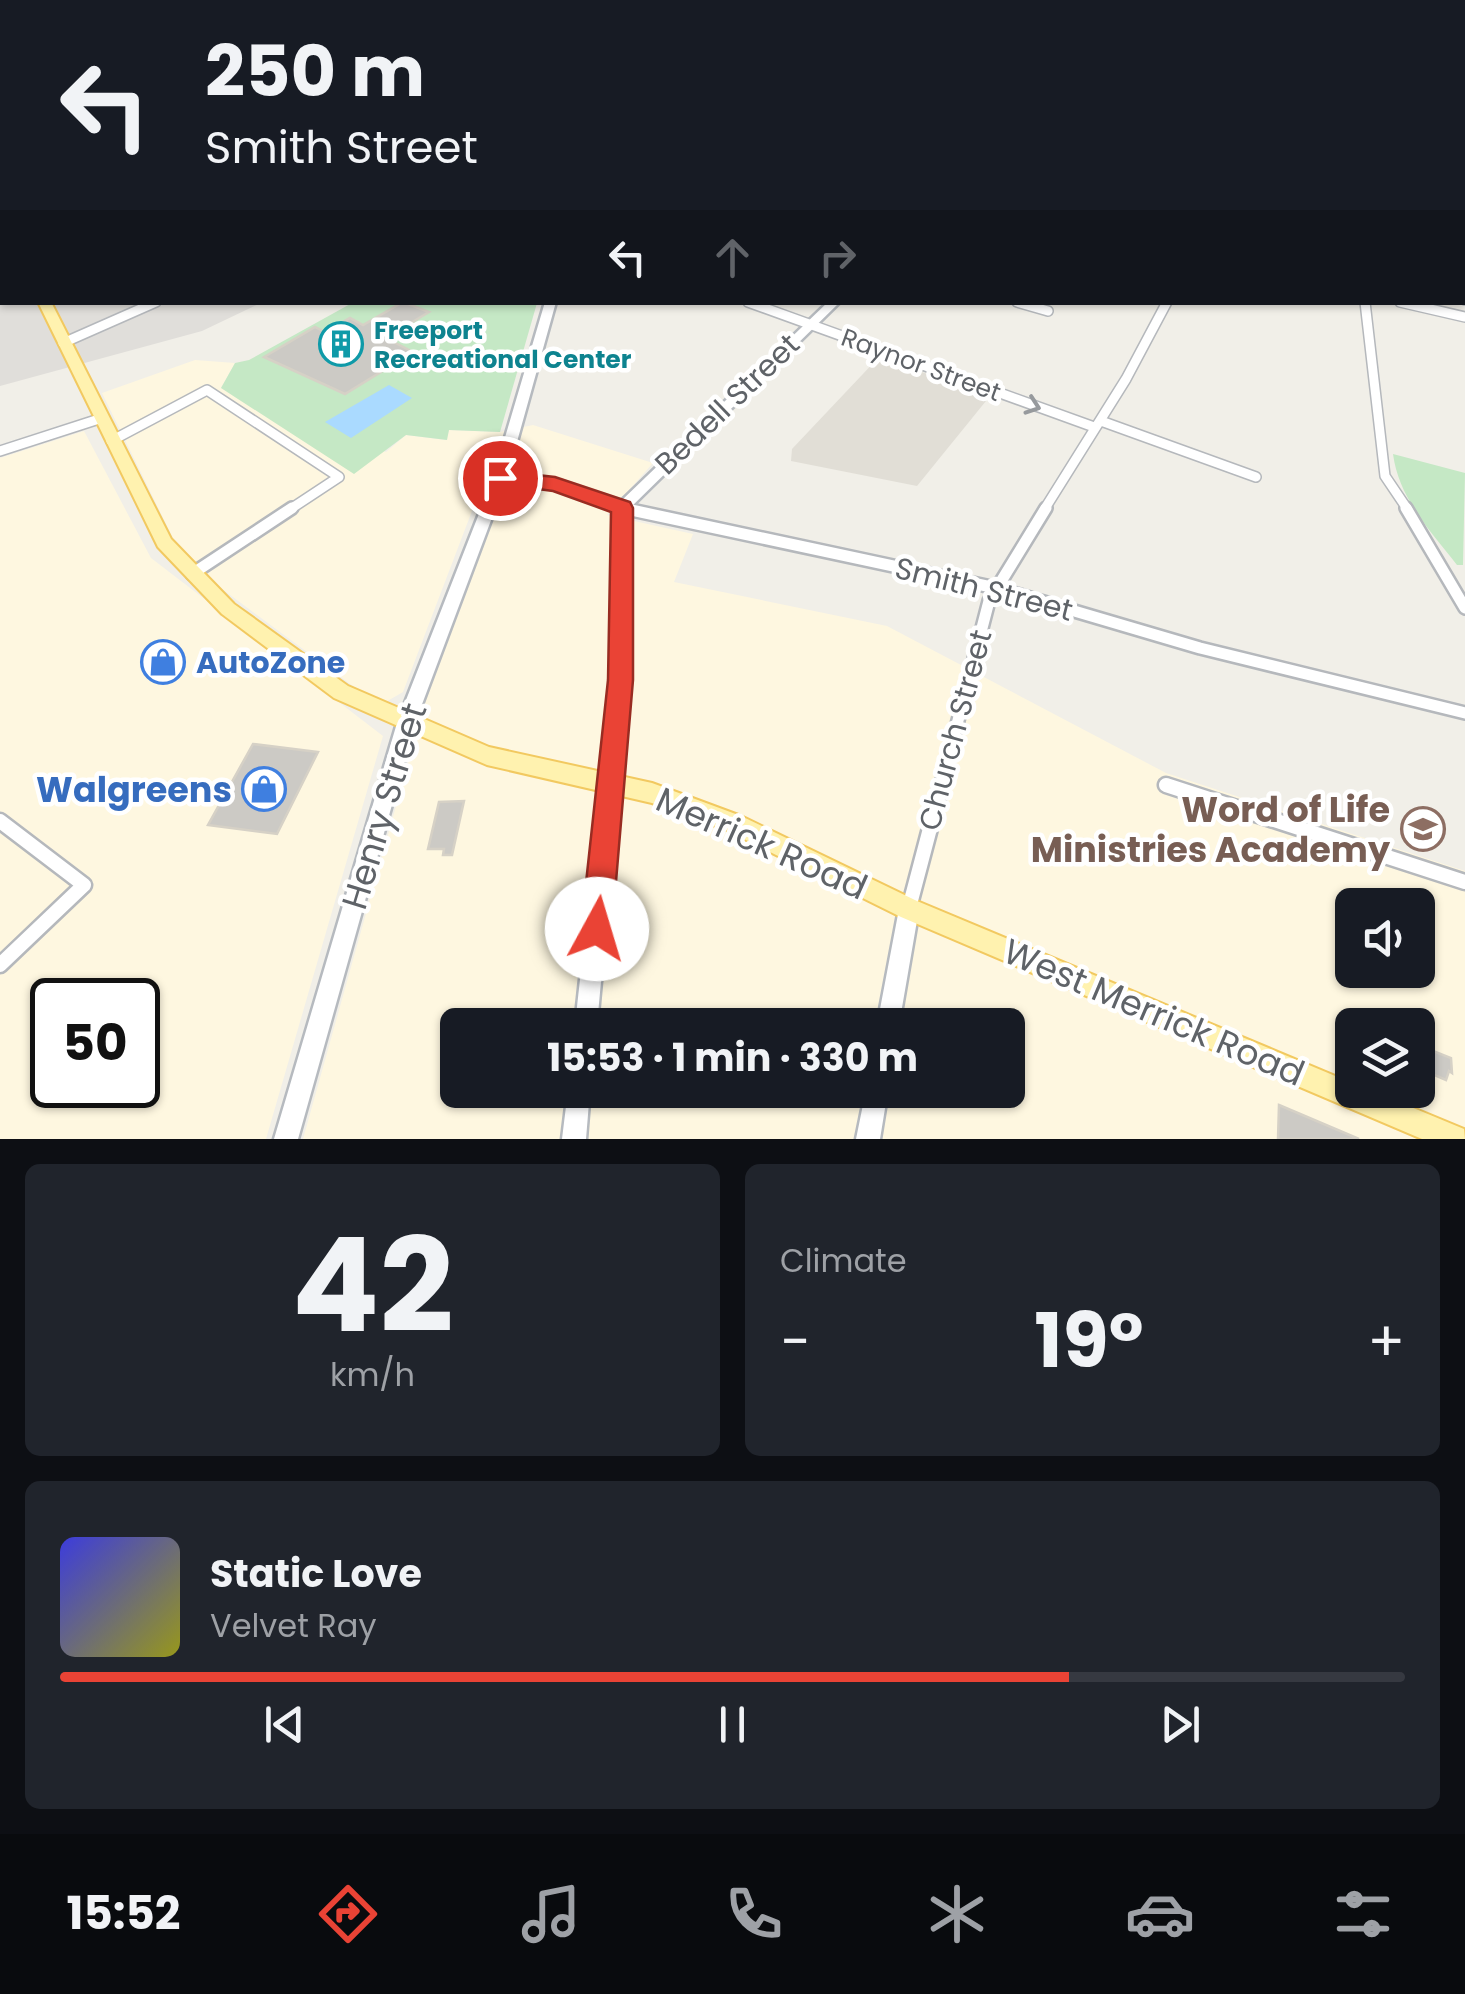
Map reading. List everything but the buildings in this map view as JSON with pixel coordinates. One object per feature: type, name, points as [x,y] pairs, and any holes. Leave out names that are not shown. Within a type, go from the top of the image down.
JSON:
[{"type":"main road","name":"Merrick Road","points":[[45,305],[147,518],[192,574],[228,609],[300,666],[340,692],[487,756],[652,792],[734,823],[909,909]]},
{"type":"main road","name":"Henry Street","points":[[286,1139],[406,723],[500,478],[550,305]]},
{"type":"main road","name":"Bedell Street","points":[[622,508],[832,305]]},
{"type":"main road","name":"Smith Street","points":[[500,478],[555,484],[622,508]]},
{"type":"main road","points":[[588,1008],[612,784],[624,604],[622,508]]},
{"type":"main road","name":"Church Street","points":[[891,1008],[909,909]]},
{"type":"main road","name":"West Merrick Road","points":[[909,909],[1454,1139]]},
{"type":"main road","points":[[574,1139],[578,1108]]},
{"type":"main road","points":[[868,1139],[874,1108]]},
{"type":"street","points":[[62,344],[149,305]]},
{"type":"street","name":"Raynor Street","points":[[756,305],[1256,478]]},
{"type":"street","points":[[1026,305],[1048,312]]},
{"type":"street","name":"Church Street","points":[[909,909],[970,668],[996,588],[1136,366],[1166,305]]},
{"type":"street","points":[[1365,305],[1385,476],[1436,553],[1465,608]]},
{"type":"street","points":[[1413,305],[1465,317]]},
{"type":"street","points":[[110,442],[207,390],[339,477],[192,574]]},
{"type":"street","points":[[0,452],[99,419]]},
{"type":"street","name":"Smith Street","points":[[622,508],[996,588],[1200,648],[1465,713]]},
{"type":"street","points":[[1166,784],[1465,882]]},
{"type":"street","points":[[0,821],[84,885],[0,965]]},
{"type":"shaded area","points":[[0,305],[257,305],[202,331],[0,386]]},
{"type":"shaded area","points":[[879,357],[990,396],[917,486],[791,461],[792,449]]},
{"type":"shaded area","points":[[195,360],[235,363],[221,388],[386,452],[406,435],[446,440],[449,430],[500,432],[533,425],[653,463],[607,515],[693,534],[674,582],[887,626],[1166,773],[1465,871],[1465,1139],[303,1139],[496,448],[403,692],[384,703],[361,692],[214,583],[173,538],[102,393]]},
{"type":"shaded area","points":[[84,431],[151,558],[383,736],[266,1139],[0,1139],[0,458]]},
{"type":"green space","points":[[348,305],[536,305],[500,432],[449,430],[447,440],[406,435],[354,474],[221,388],[235,363],[249,360]]},
{"type":"green space","points":[[1393,454],[1465,473],[1463,565],[1457,565],[1417,513],[1402,485]]},
{"type":"water","points":[[389,385],[412,398],[351,438],[325,422]]},
{"type":"place","name":"Freeport Recreational Center","points":[[341,344]]},
{"type":"place","name":"AutoZone","points":[[163,662]]},
{"type":"place","name":"Walgreens","points":[[264,789]]},
{"type":"place","name":"Word of Life Ministries Academy","points":[[1423,829]]},
{"type":"route","points":[[500,478],[555,484],[622,508],[621,680],[597,929]]}]
